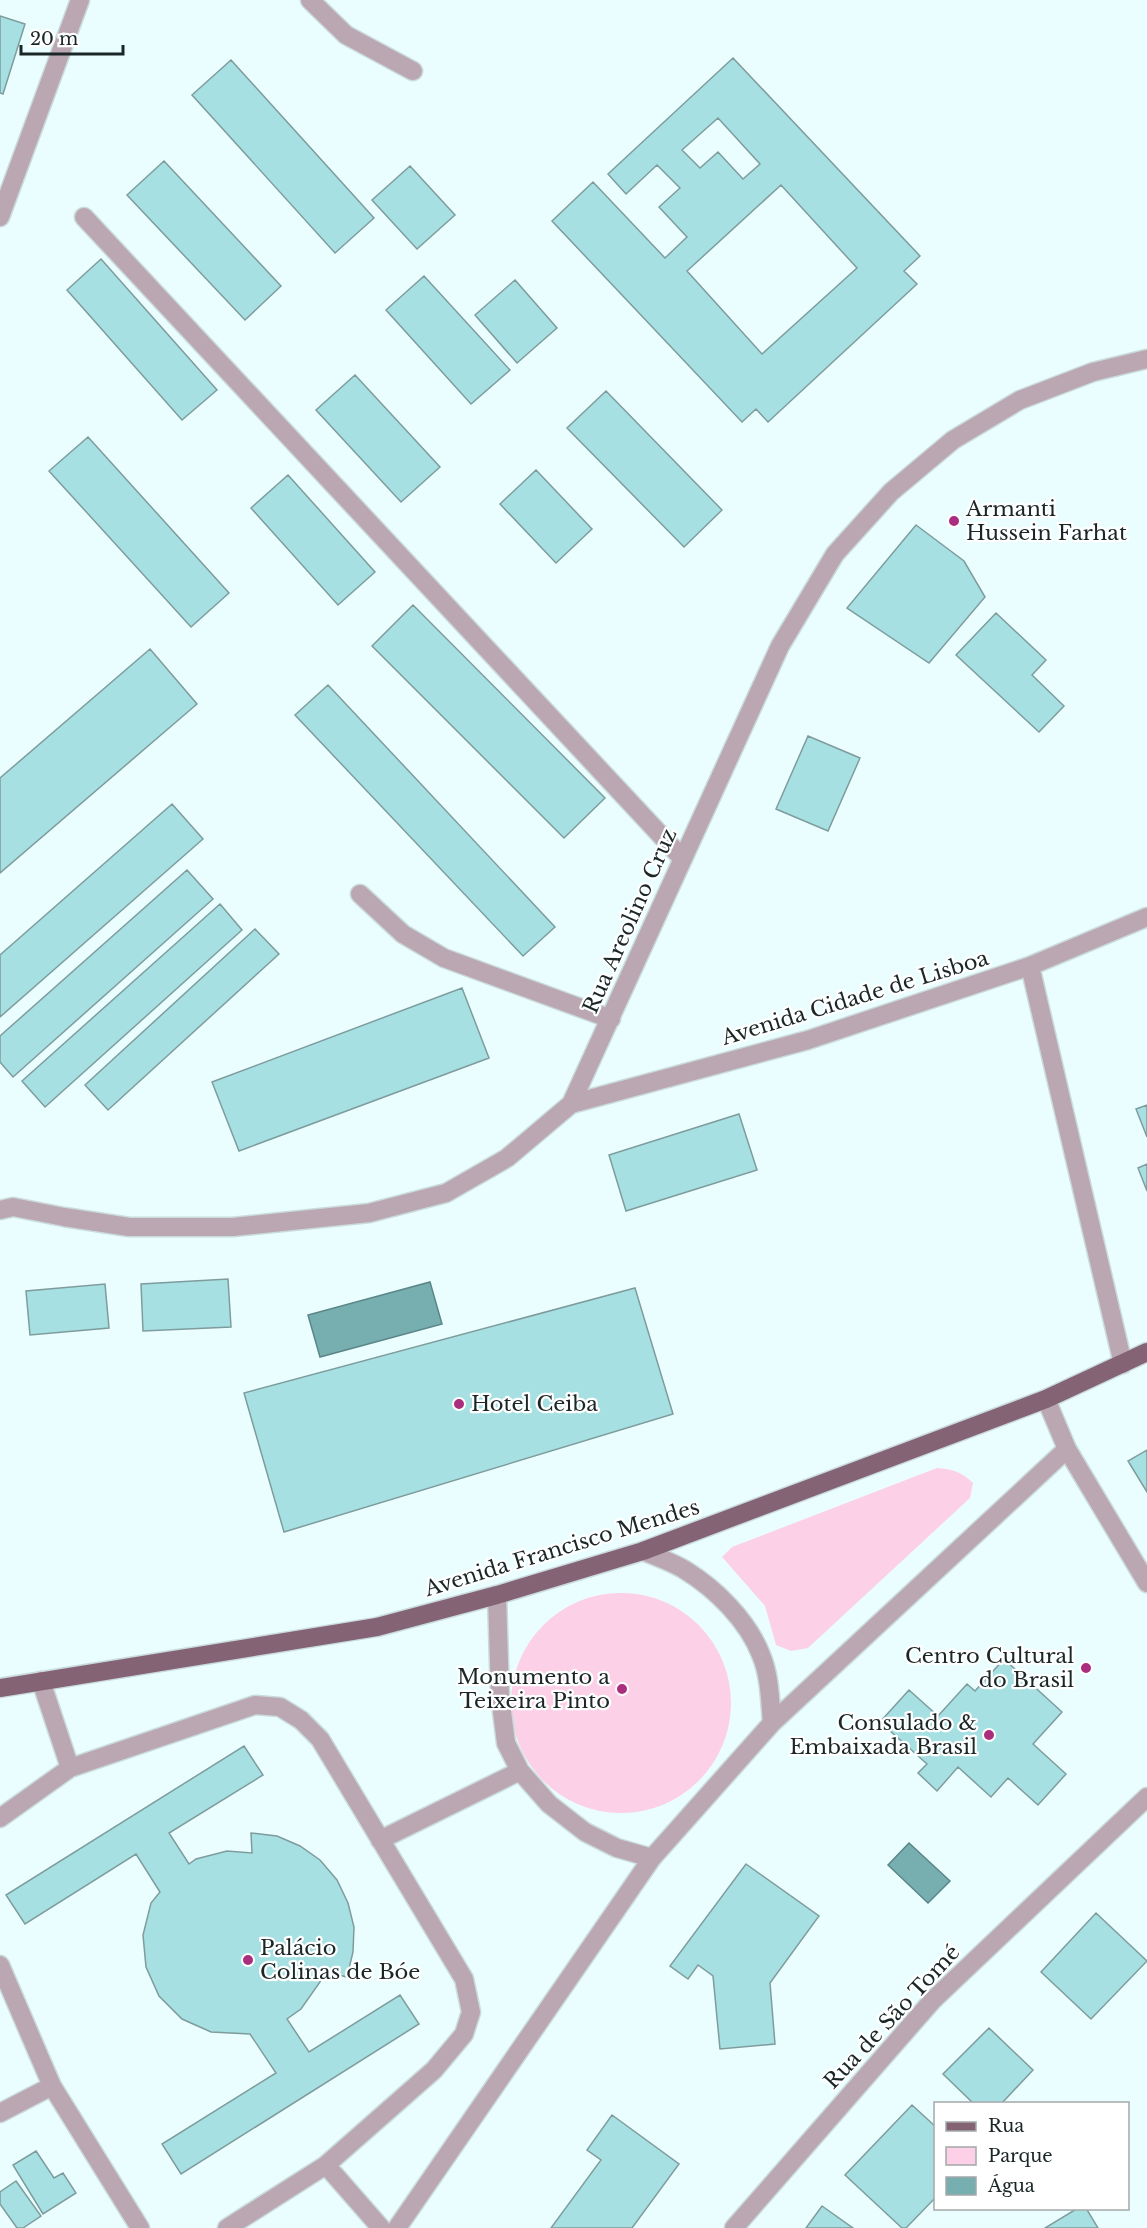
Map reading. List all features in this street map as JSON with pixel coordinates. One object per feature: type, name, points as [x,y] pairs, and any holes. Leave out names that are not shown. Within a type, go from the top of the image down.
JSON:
[{"type":"main road","name":"Avenida Francisco Mendes","points":[[0,1689],[377,1627],[497,1595],[643,1551],[1046,1398],[1147,1352]]},
{"type":"street","points":[[0,217],[80,0]]},
{"type":"street","points":[[310,0],[346,35],[413,70]]},
{"type":"street","points":[[84,217],[683,859]]},
{"type":"street","name":"Rua Areolino Cruz","points":[[4,1205],[129,1227],[233,1227],[369,1213],[446,1193],[507,1158],[571,1104],[780,646],[835,554],[891,492],[953,440],[1020,400],[1093,372],[1147,359]]},
{"type":"street","points":[[360,894],[403,934],[444,958],[610,1019]]},
{"type":"street","name":"Avenida Cidade de Lisboa","points":[[571,1104],[808,1040],[1030,966],[1147,917]]},
{"type":"street","points":[[1030,966],[1124,1364]]},
{"type":"street","points":[[1046,1398],[1067,1449],[1147,1583]]},
{"type":"street","points":[[397,2228],[652,1858],[772,1723],[1067,1449]]},
{"type":"street","points":[[643,1551],[685,1570],[713,1591],[738,1616],[762,1656],[768,1679],[772,1723]]},
{"type":"street","points":[[497,1595],[500,1696],[506,1743],[520,1770],[549,1804],[585,1832],[617,1848],[652,1858]]},
{"type":"street","points":[[41,1682],[70,1768]]},
{"type":"street","points":[[0,1818],[70,1768],[255,1705],[280,1707],[301,1720],[320,1739],[465,1979],[471,2012],[464,2034],[434,2070],[326,2165],[227,2228]]},
{"type":"street","points":[[380,1839],[520,1770]]},
{"type":"street","name":"Rua de São Tomé","points":[[734,2228],[932,2001],[1147,1797]]},
{"type":"street","points":[[0,1965],[52,2086],[140,2228]]},
{"type":"street","points":[[0,2113],[52,2086]]},
{"type":"street","points":[[326,2165],[381,2228]]},
{"type":"green space","points":[[937,1468],[956,1472],[969,1479],[973,1483],[970,1498],[808,1648],[791,1651],[776,1645],[765,1606],[722,1557],[732,1547]]},
{"type":"green space","points":[[621,1593],[642,1595],[673,1606],[699,1625],[718,1651],[729,1682],[731,1703],[729,1724],[718,1755],[699,1781],[673,1800],[642,1811],[621,1813],[600,1811],[569,1800],[543,1781],[524,1755],[513,1724],[511,1703],[513,1682],[524,1651],[543,1625],[569,1606],[600,1595]]},
{"type":"water","points":[[430,1282],[442,1324],[320,1357],[308,1315]]},
{"type":"water","points":[[909,1843],[950,1881],[928,1903],[888,1865]]},
{"type":"building","points":[[0,16],[25,24],[3,94],[0,93]]},
{"type":"building","points":[[733,58],[920,256],[904,271],[917,284],[768,422],[756,409],[742,422],[552,221],[593,182],[665,258],[687,237],[659,207],[680,188],[657,165],[626,194],[608,174]],"holes":[[[718,118],[760,164],[743,179],[718,152],[700,168],[682,150]],[[781,185],[857,268],[762,354],[687,271]]]},
{"type":"building","points":[[231,60],[374,218],[335,253],[192,95]]},
{"type":"building","points":[[164,161],[281,286],[245,320],[127,195]]},
{"type":"building","points":[[410,166],[455,215],[417,249],[372,200]]},
{"type":"building","points":[[101,259],[217,390],[182,420],[67,290]]},
{"type":"building","points":[[424,276],[510,370],[471,404],[386,310]]},
{"type":"building","points":[[515,280],[557,328],[517,363],[475,315]]},
{"type":"building","points":[[355,375],[440,467],[401,502],[316,410]]},
{"type":"building","points":[[606,391],[722,510],[684,547],[567,428]]},
{"type":"building","points":[[88,437],[229,593],[191,627],[49,471]]},
{"type":"building","points":[[536,470],[592,529],[556,563],[500,504]]},
{"type":"building","points":[[288,475],[375,572],[338,605],[251,508]]},
{"type":"building","points":[[916,525],[964,561],[985,597],[929,663],[847,608]]},
{"type":"building","points":[[413,605],[605,798],[564,838],[372,646]]},
{"type":"building","points":[[996,613],[1046,660],[1032,675],[1064,706],[1039,732],[956,655]]},
{"type":"building","points":[[150,649],[197,704],[0,873],[0,778]]},
{"type":"building","points":[[328,685],[555,927],[523,956],[295,715]]},
{"type":"building","points":[[808,736],[860,758],[828,831],[776,809]]},
{"type":"building","points":[[172,804],[203,839],[0,1017],[0,955]]},
{"type":"building","points":[[187,870],[213,899],[13,1077],[0,1062],[0,1036]]},
{"type":"building","points":[[220,904],[242,930],[45,1107],[22,1081]]},
{"type":"building","points":[[255,929],[279,954],[108,1110],[85,1085]]},
{"type":"building","points":[[462,988],[489,1058],[239,1151],[212,1082]]},
{"type":"building","points":[[1147,1105],[1147,1137],[1136,1109]]},
{"type":"building","points":[[739,1114],[757,1170],[626,1211],[609,1155]]},
{"type":"building","points":[[1147,1164],[1147,1191],[1138,1168]]},
{"type":"building","points":[[228,1279],[231,1327],[143,1331],[141,1284]]},
{"type":"building","points":[[105,1284],[109,1328],[30,1335],[26,1291]]},
{"type":"building","name":"Hotel Ceiba","points":[[635,1288],[673,1414],[284,1532],[244,1393]]},
{"type":"building","points":[[1147,1450],[1147,1492],[1128,1461]]},
{"type":"building","points":[[1004,1659],[1062,1712],[1033,1744],[1066,1774],[1038,1805],[1008,1778],[991,1797],[958,1767],[937,1791],[918,1773],[927,1764],[880,1722],[909,1690],[938,1716],[967,1684],[975,1691]]},
{"type":"building","name":"Palácio Colinas de Bóe","points":[[244,1746],[263,1775],[169,1833],[189,1864],[196,1859],[227,1851],[252,1853],[251,1833],[277,1836],[300,1846],[320,1860],[337,1880],[348,1903],[354,1927],[353,1952],[347,1977],[323,1971],[320,1982],[301,2009],[287,2019],[309,2052],[400,1995],[419,2024],[181,2174],[162,2144],[276,2073],[250,2034],[211,2032],[182,2019],[159,1996],[146,1967],[143,1935],[151,1903],[160,1892],[136,1854],[25,1924],[6,1895]]},
{"type":"building","points":[[746,1864],[819,1916],[770,1983],[775,2044],[720,2049],[713,1976],[698,1965],[688,1979],[670,1966]]},
{"type":"building","points":[[1096,1913],[1147,1961],[1091,2019],[1041,1972]]},
{"type":"building","points":[[989,2028],[1033,2070],[1003,2102],[972,2102],[943,2074]]},
{"type":"building","points":[[912,2105],[934,2125],[934,2199],[906,2228],[902,2228],[845,2175]]},
{"type":"building","points":[[612,2115],[679,2164],[632,2228],[551,2228],[601,2160],[587,2150]]},
{"type":"building","points":[[36,2151],[54,2178],[63,2173],[76,2193],[43,2214],[13,2165]]},
{"type":"building","points":[[16,2181],[41,2216],[23,2228],[17,2228],[0,2204],[0,2192]]},
{"type":"building","points":[[822,2206],[853,2228],[806,2228]]},
{"type":"building","points":[[1075,2210],[1087,2210],[1098,2228],[1045,2228]]},
{"type":"place","name":"Armanti Hussein Farhat","points":[[954,521]]},
{"type":"place","name":"Hotel Ceiba","points":[[459,1404]]},
{"type":"place","name":"Centro Cultural do Brasil","points":[[1086,1668]]},
{"type":"place","name":"Monumento a Teixeira Pinto","points":[[622,1689]]},
{"type":"place","name":"Consulado & Embaixada Brasil","points":[[989,1735]]},
{"type":"place","name":"Palácio Colinas de Bóe","points":[[248,1960]]}]
